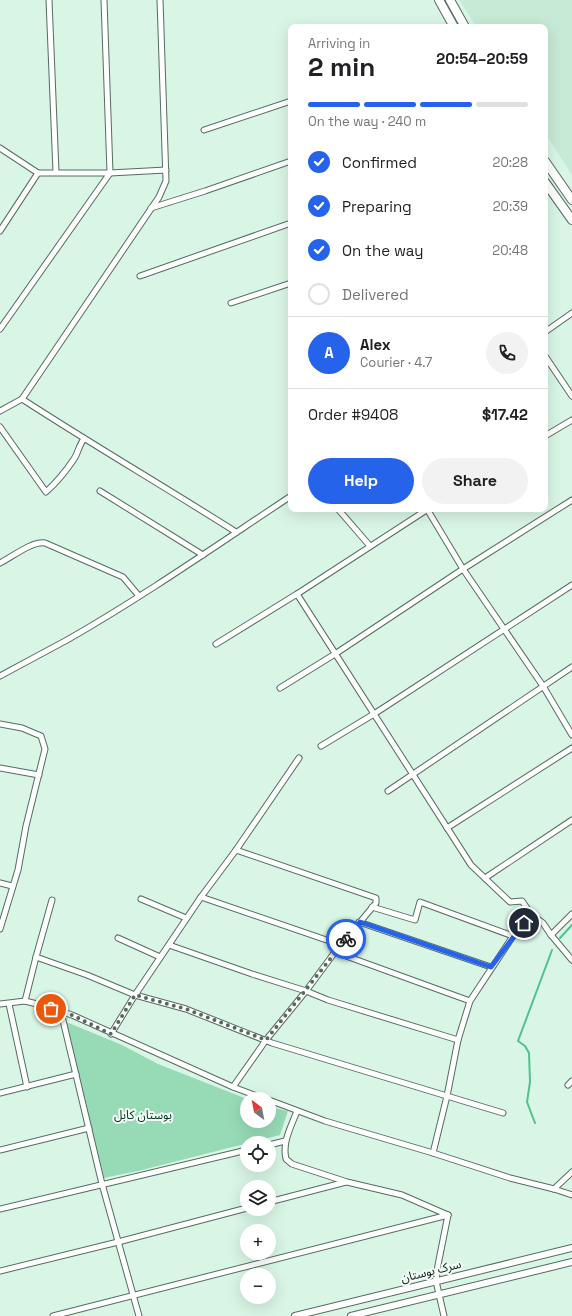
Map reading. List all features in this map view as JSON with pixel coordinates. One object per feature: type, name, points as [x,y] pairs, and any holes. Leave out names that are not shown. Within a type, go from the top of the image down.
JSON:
[{"type":"highway","points":[[440,0],[452,24]]},
{"type":"highway","points":[[450,0],[463,24]]},
{"type":"highway","points":[[548,165],[572,200]]},
{"type":"highway","points":[[548,186],[572,220]]},
{"type":"street","points":[[49,0],[56,172]]},
{"type":"street","points":[[0,329],[110,174],[104,0]]},
{"type":"street","points":[[2,408],[22,399],[159,197],[166,181],[160,0]]},
{"type":"street","points":[[204,130],[288,102]]},
{"type":"street","points":[[0,148],[38,172],[110,174],[166,170]]},
{"type":"street","points":[[150,209],[205,192],[288,163]]},
{"type":"street","points":[[0,231],[38,172]]},
{"type":"street","points":[[140,276],[288,224]]},
{"type":"street","points":[[231,303],[288,284]]},
{"type":"street","points":[[548,330],[572,313]]},
{"type":"street","points":[[548,360],[572,396]]},
{"type":"street","points":[[22,399],[84,439],[152,479],[236,532]]},
{"type":"street","points":[[548,434],[572,420]]},
{"type":"street","points":[[0,427],[46,492],[58,481],[75,458],[80,444],[84,439]]},
{"type":"street","points":[[100,491],[203,555]]},
{"type":"street","points":[[0,676],[67,640],[139,596],[288,498]]},
{"type":"street","points":[[280,688],[572,500]]},
{"type":"street","points":[[341,512],[370,546]]},
{"type":"street","points":[[216,644],[297,594],[423,512]]},
{"type":"street","points":[[430,512],[463,569],[543,686],[572,735]]},
{"type":"street","points":[[0,563],[30,546],[40,542],[45,543],[122,577],[139,596]]},
{"type":"street","points":[[321,746],[374,714],[572,585]]},
{"type":"street","points":[[297,594],[471,864],[510,902],[522,901],[531,914],[543,923],[572,960]]},
{"type":"street","points":[[388,791],[572,667]]},
{"type":"street","points":[[0,724],[22,728],[41,736],[45,749],[26,826],[18,870],[0,929]]},
{"type":"street","points":[[447,828],[572,748]]},
{"type":"street","points":[[111,1034],[200,897],[236,850],[299,758]]},
{"type":"street","points":[[0,768],[39,775]]},
{"type":"street","points":[[485,878],[572,820]]},
{"type":"street","points":[[233,1087],[266,1040],[376,902],[376,898],[236,850]]},
{"type":"street","points":[[0,883],[12,886]]},
{"type":"street","points":[[200,897],[341,945]]},
{"type":"street","points":[[141,899],[186,918]]},
{"type":"street","points":[[25,1001],[52,900]]},
{"type":"street","points":[[372,907],[414,920],[420,902],[513,936]]},
{"type":"street","points":[[433,1153],[447,1096],[458,1040],[470,1001],[491,967],[531,914]]},
{"type":"street","points":[[551,935],[572,914]]},
{"type":"street","points":[[360,922],[491,967]]},
{"type":"street","points":[[118,938],[160,958]]},
{"type":"street","points":[[169,945],[306,991],[328,1000],[458,1040]]},
{"type":"street","points":[[335,952],[470,1001]]},
{"type":"street","points":[[36,957],[87,975],[135,995],[186,1009],[266,1040],[503,1113]]},
{"type":"street","points":[[0,1004],[25,1001],[72,1015],[111,1034],[246,1092]]},
{"type":"street","points":[[8,1004],[27,1087]]},
{"type":"street","points":[[61,1012],[90,1128],[102,1184],[138,1316]]},
{"type":"street","points":[[0,1093],[76,1074]]},
{"type":"street","points":[[276,1103],[325,1121],[433,1153],[510,1178],[572,1195]]},
{"type":"street","points":[[298,1111],[285,1141],[284,1152],[286,1159],[292,1164],[347,1182],[402,1196],[448,1214]]},
{"type":"street","points":[[0,1150],[90,1128]]},
{"type":"street","points":[[276,1143],[285,1141]]},
{"type":"street","points":[[0,1209],[240,1152]]},
{"type":"street","points":[[554,1189],[572,1172]]},
{"type":"street","points":[[276,1200],[347,1182]]},
{"type":"street","points":[[0,1270],[118,1242],[240,1210]]},
{"type":"street","points":[[444,1316],[436,1281],[448,1214]]},
{"type":"street","points":[[53,1316],[448,1214]]},
{"type":"street","name":"سرک بوستان","points":[[295,1316],[572,1248]]},
{"type":"street","name":"سرک بوستان","points":[[351,1316],[572,1262]]},
{"type":"shaded area","points":[[459,0],[572,0],[572,175],[548,138],[548,24],[475,24]]},
{"type":"green space","name":"بوستان کابل","points":[[64,1021],[122,1045],[158,1064],[240,1096],[240,1128],[276,1128],[276,1108],[288,1111],[280,1135],[240,1136],[240,1145],[104,1178]]},
{"type":"waterway","points":[[560,938],[572,925]]},
{"type":"waterway","points":[[535,1123],[527,1102],[530,1082],[529,1053],[525,1046],[518,1041],[552,950]]},
{"type":"way so far","points":[[51,1009],[72,1015],[111,1034],[135,995],[186,1009],[266,1040],[346,939]]},
{"type":"route","points":[[346,939],[360,922],[491,967],[524,923]]}]
